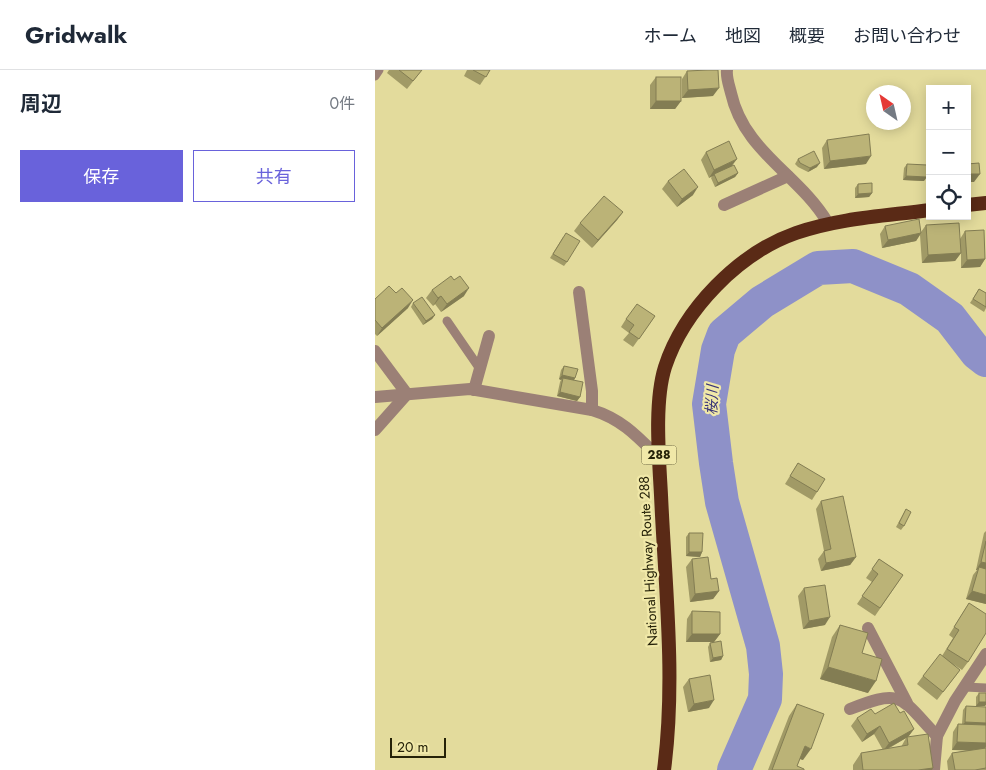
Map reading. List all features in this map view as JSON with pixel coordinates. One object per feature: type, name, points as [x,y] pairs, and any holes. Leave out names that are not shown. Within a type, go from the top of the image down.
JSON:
[{"type":"highway","points":[[971,204],[986,202]]},
{"type":"highway","name":"288","points":[[828,223],[926,211]]},
{"type":"highway","name":"National Highway Route 288","points":[[664,770],[669,708],[668,630],[659,458],[660,388],[665,367],[675,343],[696,311],[719,284],[758,252],[794,234],[828,223]]},
{"type":"street","points":[[727,70],[733,105],[744,130],[815,203],[828,223]]},
{"type":"street","points":[[723,205],[788,176]]},
{"type":"street","points":[[579,292],[593,410]]},
{"type":"street","points":[[475,390],[489,336]]},
{"type":"street","points":[[375,351],[407,394]]},
{"type":"street","points":[[375,397],[475,390],[593,410],[608,414],[624,424],[659,458]]},
{"type":"street","points":[[375,430],[407,394]]},
{"type":"street","points":[[868,628],[909,706]]},
{"type":"street","points":[[934,770],[937,736],[965,686],[986,654]]},
{"type":"street","points":[[850,709],[885,696],[896,697],[909,706],[937,736]]},
{"type":"lane","points":[[375,76],[379,70]]},
{"type":"lane","points":[[447,321],[480,368]]},
{"type":"lane","points":[[965,686],[986,688]]},
{"type":"building","points":[[399,70],[422,70],[413,81]]},
{"type":"building","points":[[473,70],[490,70],[486,77]]},
{"type":"building","points":[[718,70],[719,88],[688,90],[687,71]]},
{"type":"building","points":[[656,77],[681,77],[681,101],[656,101]]},
{"type":"building","points":[[869,134],[871,156],[830,161],[827,140]]},
{"type":"building","points":[[729,141],[737,159],[714,170],[706,152]]},
{"type":"building","points":[[814,151],[820,163],[810,168],[800,163],[798,159]]},
{"type":"building","points":[[979,163],[980,174],[971,174],[971,164]]},
{"type":"building","points":[[907,164],[926,165],[926,177],[906,176]]},
{"type":"building","points":[[734,165],[738,173],[718,183],[714,174]]},
{"type":"building","points":[[684,169],[698,187],[682,199],[668,181]]},
{"type":"building","points":[[872,183],[872,193],[858,194],[858,184]]},
{"type":"building","points":[[604,196],[623,212],[598,240],[580,223]]},
{"type":"building","points":[[919,219],[921,233],[888,240],[885,226]]},
{"type":"building","points":[[959,223],[961,253],[928,255],[926,225]]},
{"type":"building","points":[[984,230],[985,259],[967,260],[965,231]]},
{"type":"building","points":[[566,233],[580,241],[567,262],[553,254]]},
{"type":"building","points":[[451,276],[454,280],[460,276],[469,288],[447,304],[441,296],[438,298],[432,290]]},
{"type":"building","points":[[389,286],[396,293],[402,288],[413,300],[382,328],[375,320],[375,299]]},
{"type":"building","points":[[979,289],[986,293],[986,307],[973,299]]},
{"type":"building","points":[[422,297],[435,315],[426,321],[413,303]]},
{"type":"building","points":[[637,304],[655,316],[639,339],[629,332],[634,325],[626,319]]},
{"type":"building","points":[[564,366],[578,369],[575,378],[562,375]]},
{"type":"building","points":[[563,378],[583,382],[580,397],[560,392]]},
{"type":"building","points":[[798,463],[825,479],[817,492],[790,476]]},
{"type":"building","points":[[843,496],[856,557],[826,563],[824,551],[831,549],[821,501]]},
{"type":"building","points":[[906,509],[911,512],[904,526],[899,523]]},
{"type":"building","points":[[689,533],[703,533],[702,552],[689,552]]},
{"type":"building","points":[[986,541],[986,563],[981,562]]},
{"type":"building","points":[[708,557],[711,579],[717,578],[719,591],[695,594],[692,559]]},
{"type":"building","points":[[879,559],[903,575],[880,608],[862,596],[878,574],[872,569]]},
{"type":"building","points":[[979,567],[986,569],[986,595],[972,591]]},
{"type":"building","points":[[825,585],[830,617],[809,621],[804,588]]},
{"type":"building","points":[[969,603],[986,614],[986,633],[968,662],[947,649],[959,630],[954,627]]},
{"type":"building","points":[[692,611],[720,612],[720,634],[692,634]]},
{"type":"building","points":[[840,625],[868,633],[862,653],[882,659],[876,681],[828,667]]},
{"type":"building","points":[[721,641],[723,656],[713,658],[710,643]]},
{"type":"building","points":[[940,654],[960,670],[943,692],[923,676]]},
{"type":"building","points":[[710,675],[714,700],[694,704],[689,679]]},
{"type":"building","points":[[979,693],[986,693],[986,702],[979,702]]},
{"type":"building","points":[[894,703],[900,713],[904,711],[914,729],[889,743],[880,726],[867,734],[857,718],[871,709],[875,714]]},
{"type":"building","points":[[797,704],[824,714],[811,749],[805,746],[797,766],[804,770],[772,770]]},
{"type":"building","points":[[966,706],[986,707],[986,723],[965,722]]},
{"type":"building","points":[[958,724],[986,725],[986,743],[957,742]]},
{"type":"building","points":[[928,734],[933,768],[918,770],[863,770],[861,753],[908,745],[907,737]]},
{"type":"building","points":[[986,748],[986,768],[955,770],[952,753]]},
{"type":"waterway","name":"桜川","points":[[734,770],[765,699],[766,674],[763,646],[722,502],[716,463],[709,404],[718,350],[724,334],[762,302],[818,268],[853,266],[909,289],[950,318],[977,353],[986,360]]}]
